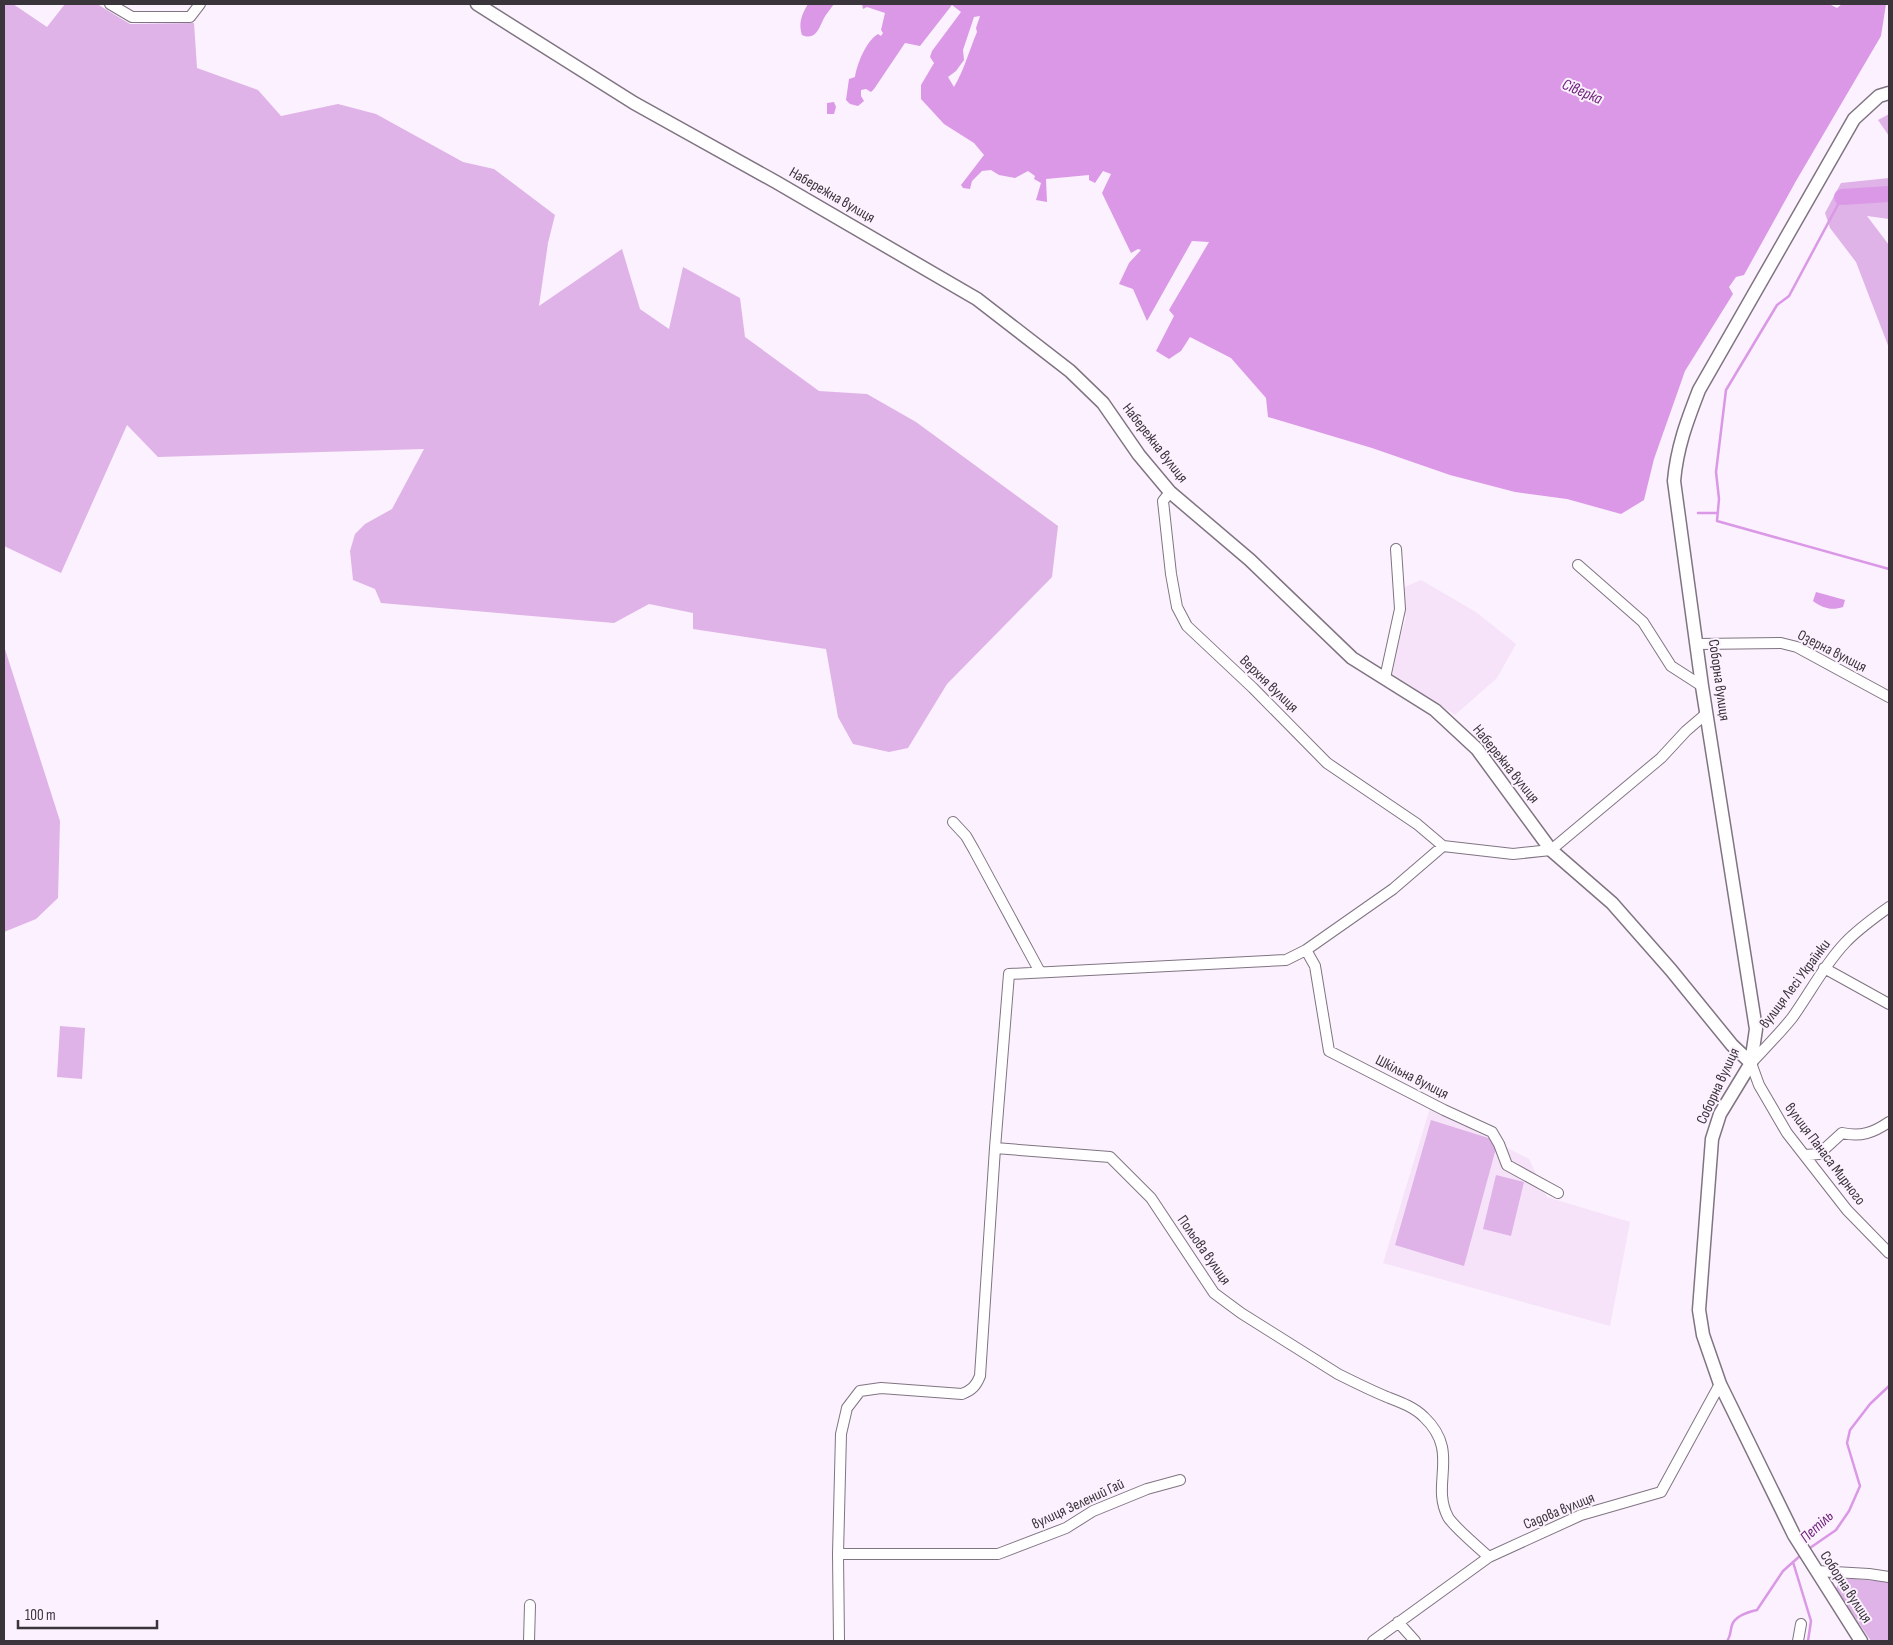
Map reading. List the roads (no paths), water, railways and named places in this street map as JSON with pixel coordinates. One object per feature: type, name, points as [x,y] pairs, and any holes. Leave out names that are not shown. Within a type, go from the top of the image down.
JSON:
[{"type":"street","points":[[110,4],[132,17],[157,18],[190,16],[200,4]]},
{"type":"street","name":"Набережна вулиця","points":[[477,4],[627,99],[776,182],[977,299],[1087,386],[1103,403],[1144,461],[1170,492],[1250,560],[1352,658],[1435,710],[1477,749],[1551,850],[1612,903],[1671,970],[1732,1045],[1751,1063]]},
{"type":"street","name":"Соборна вулиця","points":[[1861,1641],[1794,1535],[1720,1384],[1703,1335],[1699,1310],[1710,1153],[1720,1114],[1751,1063],[1756,1040],[1755,1015],[1702,686],[1698,644],[1674,481],[1676,458],[1681,437],[1699,390],[1854,119],[1879,96],[1889,93]]},
{"type":"street","name":"Верхня вулиця","points":[[1170,492],[1163,502],[1171,574],[1178,606],[1187,626],[1253,688],[1328,763],[1417,824],[1443,846]]},
{"type":"street","points":[[1385,678],[1400,609],[1396,549]]},
{"type":"street","points":[[1578,565],[1643,622],[1671,666],[1702,686]]},
{"type":"street","name":"Озерна вулиця","points":[[1698,644],[1781,643],[1797,647],[1889,697]]},
{"type":"street","points":[[839,1641],[838,1554],[841,1434],[847,1408],[860,1391],[881,1388],[962,1394],[971,1390],[980,1376],[1009,974],[1286,960],[1306,950],[1393,889],[1443,846],[1513,854],[1551,850],[1661,758],[1686,731],[1707,713]]},
{"type":"street","points":[[953,822],[970,843],[1040,972]]},
{"type":"street","name":"вулиця Лесі Українки","points":[[1751,1063],[1793,1017],[1824,968],[1844,944],[1859,929],[1889,907]]},
{"type":"street","name":"Шкільна вулиця","points":[[1306,950],[1316,966],[1329,1051],[1444,1110],[1492,1132],[1507,1165],[1540,1181],[1558,1193]]},
{"type":"street","points":[[1824,968],[1889,1004]]},
{"type":"street","name":"вулиця Панаса Мирного","points":[[1751,1063],[1759,1085],[1786,1133],[1847,1210],[1889,1253]]},
{"type":"street","points":[[1804,1155],[1819,1154],[1842,1133],[1856,1136],[1877,1130],[1889,1122]]},
{"type":"street","name":"Польова вулиця","points":[[995,1148],[1110,1157],[1150,1198],[1214,1293],[1241,1313],[1338,1374],[1413,1408],[1423,1416],[1432,1425],[1442,1446],[1444,1466],[1442,1498],[1448,1518],[1489,1557]]},
{"type":"street","name":"Садова вулиця","points":[[1373,1641],[1489,1557],[1581,1515],[1661,1492],[1720,1384]]},
{"type":"street","name":"вулиця Зелений Гай","points":[[838,1554],[998,1554],[1066,1528],[1093,1511],[1147,1489],[1180,1480]]},
{"type":"street","points":[[1815,1568],[1889,1577]]},
{"type":"street","points":[[529,1641],[530,1605]]},
{"type":"street","points":[[1398,1622],[1415,1641]]},
{"type":"street","points":[[1798,1641],[1801,1624]]},
{"type":"water","points":[[808,4],[834,4],[819,29],[811,36],[802,35],[800,26],[802,15]]},
{"type":"water","points":[[862,4],[1829,4],[1837,8],[1842,4],[1886,4],[1881,36],[1796,181],[1744,275],[1736,277],[1729,287],[1733,294],[1685,371],[1654,459],[1644,500],[1621,514],[1567,499],[1515,492],[1450,475],[1372,448],[1268,417],[1266,398],[1231,358],[1190,337],[1181,351],[1169,359],[1156,351],[1174,316],[1169,310],[1209,242],[1192,241],[1147,321],[1133,289],[1119,284],[1129,263],[1141,250],[1138,249],[1131,253],[1102,193],[1111,174],[1103,171],[1095,183],[1089,180],[1089,175],[1046,179],[1047,202],[1036,200],[1041,183],[1034,179],[1035,176],[1028,171],[1015,178],[999,175],[991,170],[982,171],[972,181],[970,189],[963,188],[961,185],[984,155],[974,143],[944,124],[921,99],[921,85],[934,63],[930,57],[932,51],[961,12],[952,5],[920,46],[905,43],[871,92],[866,89],[861,90],[861,96],[864,101],[858,106],[850,104],[846,100],[849,79],[855,77],[866,47],[874,37],[878,34],[881,36],[883,33],[881,30],[885,13],[867,7],[863,9]],"holes":[[[980,16],[976,28],[977,32],[964,67],[954,87],[948,77],[956,71],[964,60],[963,50],[974,17]]]},
{"type":"water","points":[[834,102],[836,107],[834,114],[827,114],[827,103]]},
{"type":"water","points":[[1816,592],[1845,600],[1843,607],[1831,609],[1820,605],[1813,601]]},
{"type":"waterway","name":"Сіверка","points":[[1842,197],[1889,194]]},
{"type":"waterway","points":[[1842,197],[1789,296],[1777,305],[1726,390],[1716,472],[1719,499],[1717,521],[1889,569]]},
{"type":"waterway","points":[[1698,513],[1718,513]]},
{"type":"waterway","name":"Петіль","points":[[1807,1550],[1836,1530],[1849,1511],[1860,1486],[1847,1443],[1850,1430],[1870,1404],[1889,1386]]},
{"type":"waterway","name":"Петіль","points":[[1727,1641],[1736,1619],[1757,1610],[1783,1571],[1801,1555]]},
{"type":"waterway","points":[[1793,1562],[1811,1621],[1808,1641]]}]
